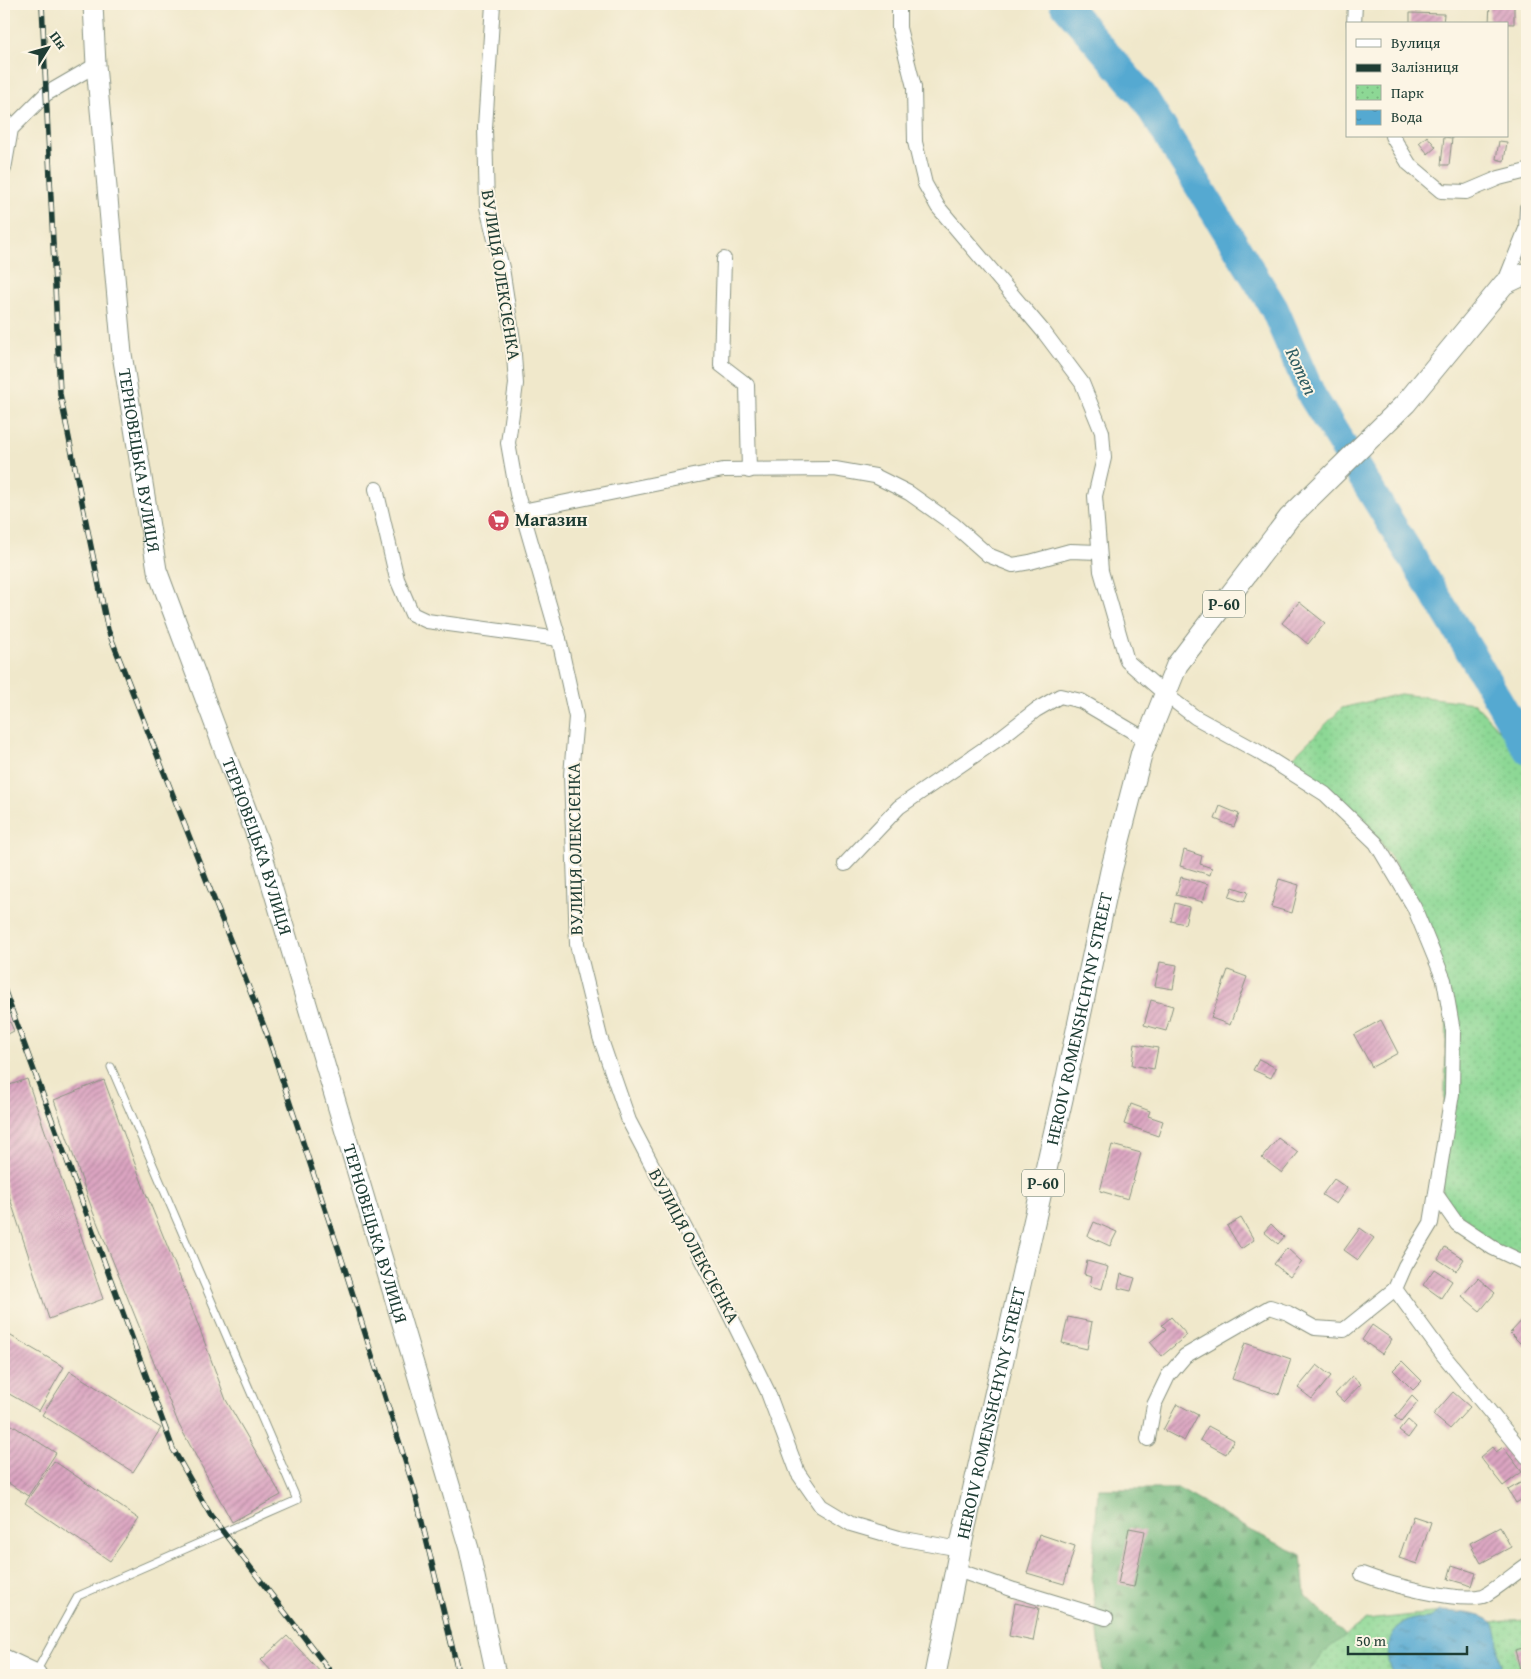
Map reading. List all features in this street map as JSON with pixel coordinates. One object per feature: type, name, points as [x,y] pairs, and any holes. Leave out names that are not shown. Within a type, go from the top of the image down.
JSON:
[{"type":"main road","name":"ТЕРНОВЕЦЬКА ВУЛИЦЯ","points":[[93,4],[96,64],[122,354],[157,570],[260,846],[468,1549],[496,1675]]},
{"type":"main road","name":"Р-60","points":[[1504,284],[1527,273]]},
{"type":"main road","name":"HEROIV ROMENSHCHYNY STREET","points":[[935,1675],[960,1549],[1067,1077],[1111,871],[1142,752],[1165,694],[1177,665],[1289,518],[1406,403],[1504,284]]},
{"type":"main road","points":[[4,1660],[36,1675]]},
{"type":"street","name":"ВУЛИЦЯ ОЛЕКСІЄНКА","points":[[493,4],[485,128],[487,207],[502,268],[513,340],[516,384],[508,443],[522,511],[559,639],[576,717],[571,775],[577,944],[600,1036],[629,1121],[767,1390],[798,1473],[821,1506],[851,1524],[899,1538],[960,1549]]},
{"type":"street","points":[[899,4],[899,28],[914,87],[915,142],[925,184],[938,207],[1043,331],[1082,383],[1102,432],[1104,458],[1095,496],[1101,571],[1127,661],[1195,717],[1257,751],[1324,794],[1376,843],[1414,907],[1444,980],[1453,1031],[1452,1094],[1431,1223],[1405,1266],[1394,1289],[1344,1330],[1315,1328],[1288,1313],[1270,1307],[1210,1341],[1186,1356],[1168,1376],[1154,1405],[1148,1439]]},
{"type":"street","points":[[1354,22],[1355,4]]},
{"type":"street","points":[[4,169],[7,123],[46,94],[96,64]]},
{"type":"street","points":[[1393,138],[1409,164],[1441,191],[1466,192],[1499,178],[1527,171]]},
{"type":"street","points":[[1504,284],[1526,229],[1527,208]]},
{"type":"street","points":[[724,258],[721,365],[747,385],[749,471]]},
{"type":"street","points":[[522,511],[723,470],[835,469],[875,476],[909,493],[953,524],[988,555],[1012,565],[1070,551],[1100,552]]},
{"type":"street","points":[[376,489],[398,579],[412,614],[427,621],[559,639]]},
{"type":"street","points":[[845,864],[899,807],[1000,738],[1036,710],[1060,696],[1080,701],[1147,740]]},
{"type":"street","points":[[1436,1194],[1457,1224],[1493,1248],[1527,1264]]},
{"type":"street","points":[[1394,1289],[1444,1356],[1527,1458]]},
{"type":"street","points":[[1362,1574],[1406,1588],[1461,1598],[1484,1596],[1527,1565]]},
{"type":"street","points":[[957,1570],[1014,1590],[1106,1618]]},
{"type":"lane","points":[[36,1675],[78,1596],[297,1500],[111,1067]]},
{"type":"green space","points":[[1400,694],[1474,703],[1527,760],[1527,1268],[1455,1224],[1442,1193],[1447,1021],[1434,939],[1407,881],[1361,814],[1289,761],[1342,708]]},
{"type":"green space","points":[[1098,1489],[1179,1489],[1252,1531],[1301,1555],[1305,1595],[1362,1652],[1393,1675],[1103,1675],[1092,1580]]},
{"type":"green space","points":[[1441,1612],[1491,1622],[1527,1620],[1527,1675],[1306,1675],[1330,1647],[1367,1620]]},
{"type":"water","points":[[1440,1611],[1478,1615],[1491,1621],[1497,1632],[1503,1675],[1393,1675],[1388,1649],[1393,1634],[1405,1623],[1414,1619],[1430,1618]]},
{"type":"building","points":[[1490,4],[1514,5],[1514,24],[1508,24],[1508,22],[1489,22]]},
{"type":"building","points":[[1410,13],[1444,14],[1443,22],[1410,22]]},
{"type":"building","points":[[1425,138],[1429,138],[1436,147],[1428,154],[1419,143]]},
{"type":"building","points":[[1444,138],[1452,138],[1449,165],[1441,165]]},
{"type":"building","points":[[1499,141],[1507,142],[1504,161],[1496,159]]},
{"type":"building","points":[[1299,602],[1325,623],[1308,644],[1282,623]]},
{"type":"building","points":[[1220,806],[1239,814],[1234,827],[1215,819]]},
{"type":"building","points":[[1184,850],[1202,856],[1200,864],[1212,868],[1210,875],[1180,866]]},
{"type":"building","points":[[1181,877],[1208,884],[1203,902],[1176,895]]},
{"type":"building","points":[[1279,879],[1299,885],[1292,913],[1271,907]]},
{"type":"building","points":[[1233,887],[1248,892],[1244,902],[1229,897]]},
{"type":"building","points":[[1175,903],[1189,907],[1185,924],[1171,921]]},
{"type":"building","points":[[1160,962],[1177,965],[1173,989],[1155,986]]},
{"type":"building","points":[[1228,970],[1247,977],[1230,1025],[1211,1018]]},
{"type":"building","points":[[1151,1000],[1173,1006],[1166,1031],[1144,1025]]},
{"type":"building","points":[[4,1008],[14,1031],[4,1036]]},
{"type":"building","points":[[1381,1020],[1398,1053],[1372,1067],[1354,1035]]},
{"type":"building","points":[[1135,1044],[1158,1048],[1154,1069],[1132,1065]]},
{"type":"building","points":[[1259,1059],[1276,1068],[1271,1078],[1253,1070]]},
{"type":"building","points":[[27,1079],[103,1299],[49,1319],[4,1180],[4,1087]]},
{"type":"building","points":[[104,1080],[226,1400],[281,1495],[232,1522],[179,1425],[93,1212],[54,1100]]},
{"type":"building","points":[[1131,1104],[1150,1111],[1148,1116],[1163,1121],[1158,1136],[1124,1124]]},
{"type":"building","points":[[1278,1138],[1298,1153],[1282,1173],[1262,1158]]},
{"type":"building","points":[[1112,1145],[1141,1153],[1128,1199],[1100,1191]]},
{"type":"building","points":[[1334,1179],[1347,1188],[1336,1204],[1322,1195]]},
{"type":"building","points":[[1241,1218],[1254,1240],[1241,1249],[1227,1226]]},
{"type":"building","points":[[1094,1222],[1117,1232],[1110,1246],[1088,1236]]},
{"type":"building","points":[[1271,1224],[1284,1237],[1278,1244],[1264,1232]]},
{"type":"building","points":[[1360,1228],[1374,1238],[1358,1260],[1344,1250]]},
{"type":"building","points":[[1445,1247],[1464,1259],[1456,1271],[1438,1259]]},
{"type":"building","points":[[1287,1248],[1302,1262],[1290,1277],[1274,1264]]},
{"type":"building","points":[[1087,1261],[1108,1267],[1102,1289],[1090,1286],[1092,1276],[1084,1274]]},
{"type":"building","points":[[1434,1269],[1452,1281],[1441,1298],[1423,1285]]},
{"type":"building","points":[[1121,1274],[1135,1278],[1131,1291],[1118,1288]]},
{"type":"building","points":[[1478,1278],[1495,1293],[1480,1311],[1462,1296]]},
{"type":"building","points":[[1527,1315],[1527,1342],[1523,1346],[1510,1333]]},
{"type":"building","points":[[1068,1317],[1092,1322],[1087,1349],[1062,1343]]},
{"type":"building","points":[[1171,1317],[1187,1335],[1162,1356],[1150,1342],[1166,1329],[1162,1325]]},
{"type":"building","points":[[1372,1325],[1392,1339],[1382,1354],[1362,1340]]},
{"type":"building","points":[[4,1332],[64,1367],[39,1411],[4,1391]]},
{"type":"building","points":[[1245,1343],[1291,1359],[1279,1395],[1232,1379]]},
{"type":"building","points":[[1402,1361],[1422,1381],[1413,1390],[1393,1370]]},
{"type":"building","points":[[1317,1365],[1331,1376],[1312,1399],[1298,1388]]},
{"type":"building","points":[[70,1371],[161,1428],[133,1472],[42,1415]]},
{"type":"building","points":[[1352,1376],[1361,1384],[1344,1402],[1335,1394]]},
{"type":"building","points":[[1453,1392],[1470,1407],[1450,1429],[1433,1415]]},
{"type":"building","points":[[1412,1396],[1418,1402],[1401,1422],[1395,1417]]},
{"type":"building","points":[[1177,1404],[1198,1415],[1184,1441],[1163,1430]]},
{"type":"building","points":[[4,1420],[56,1453],[28,1496],[4,1480]]},
{"type":"building","points":[[1408,1420],[1416,1427],[1408,1438],[1399,1431]]},
{"type":"building","points":[[1208,1426],[1234,1440],[1226,1454],[1200,1440]]},
{"type":"building","points":[[1492,1447],[1496,1452],[1503,1447],[1522,1472],[1503,1486],[1480,1457]]},
{"type":"building","points":[[54,1461],[139,1519],[110,1561],[25,1503]]},
{"type":"building","points":[[1527,1479],[1527,1496],[1516,1503],[1508,1490]]},
{"type":"building","points":[[1413,1516],[1431,1522],[1417,1564],[1399,1558]]},
{"type":"building","points":[[1500,1527],[1511,1547],[1481,1563],[1470,1543]]},
{"type":"building","points":[[1129,1528],[1145,1531],[1134,1587],[1118,1584]]},
{"type":"building","points":[[1039,1534],[1075,1546],[1064,1584],[1027,1573]]},
{"type":"building","points":[[1452,1565],[1476,1573],[1472,1586],[1448,1579]]},
{"type":"building","points":[[1015,1603],[1039,1608],[1033,1641],[1009,1636]]},
{"type":"building","points":[[287,1636],[323,1675],[275,1675],[261,1660]]},
{"type":"building","points":[[1527,1647],[1527,1667],[1520,1669],[1515,1650]]},
{"type":"waterway","name":"Romen","points":[[1064,4],[1143,96],[1274,308],[1312,396],[1462,638],[1527,749]]},
{"type":"railway","points":[[42,4],[60,394],[108,630],[267,1034],[343,1263],[414,1489],[458,1675]]},
{"type":"railway","points":[[4,989],[173,1449],[211,1516],[333,1675]]},
{"type":"place","name":"Магазин","points":[[499,520]]}]
